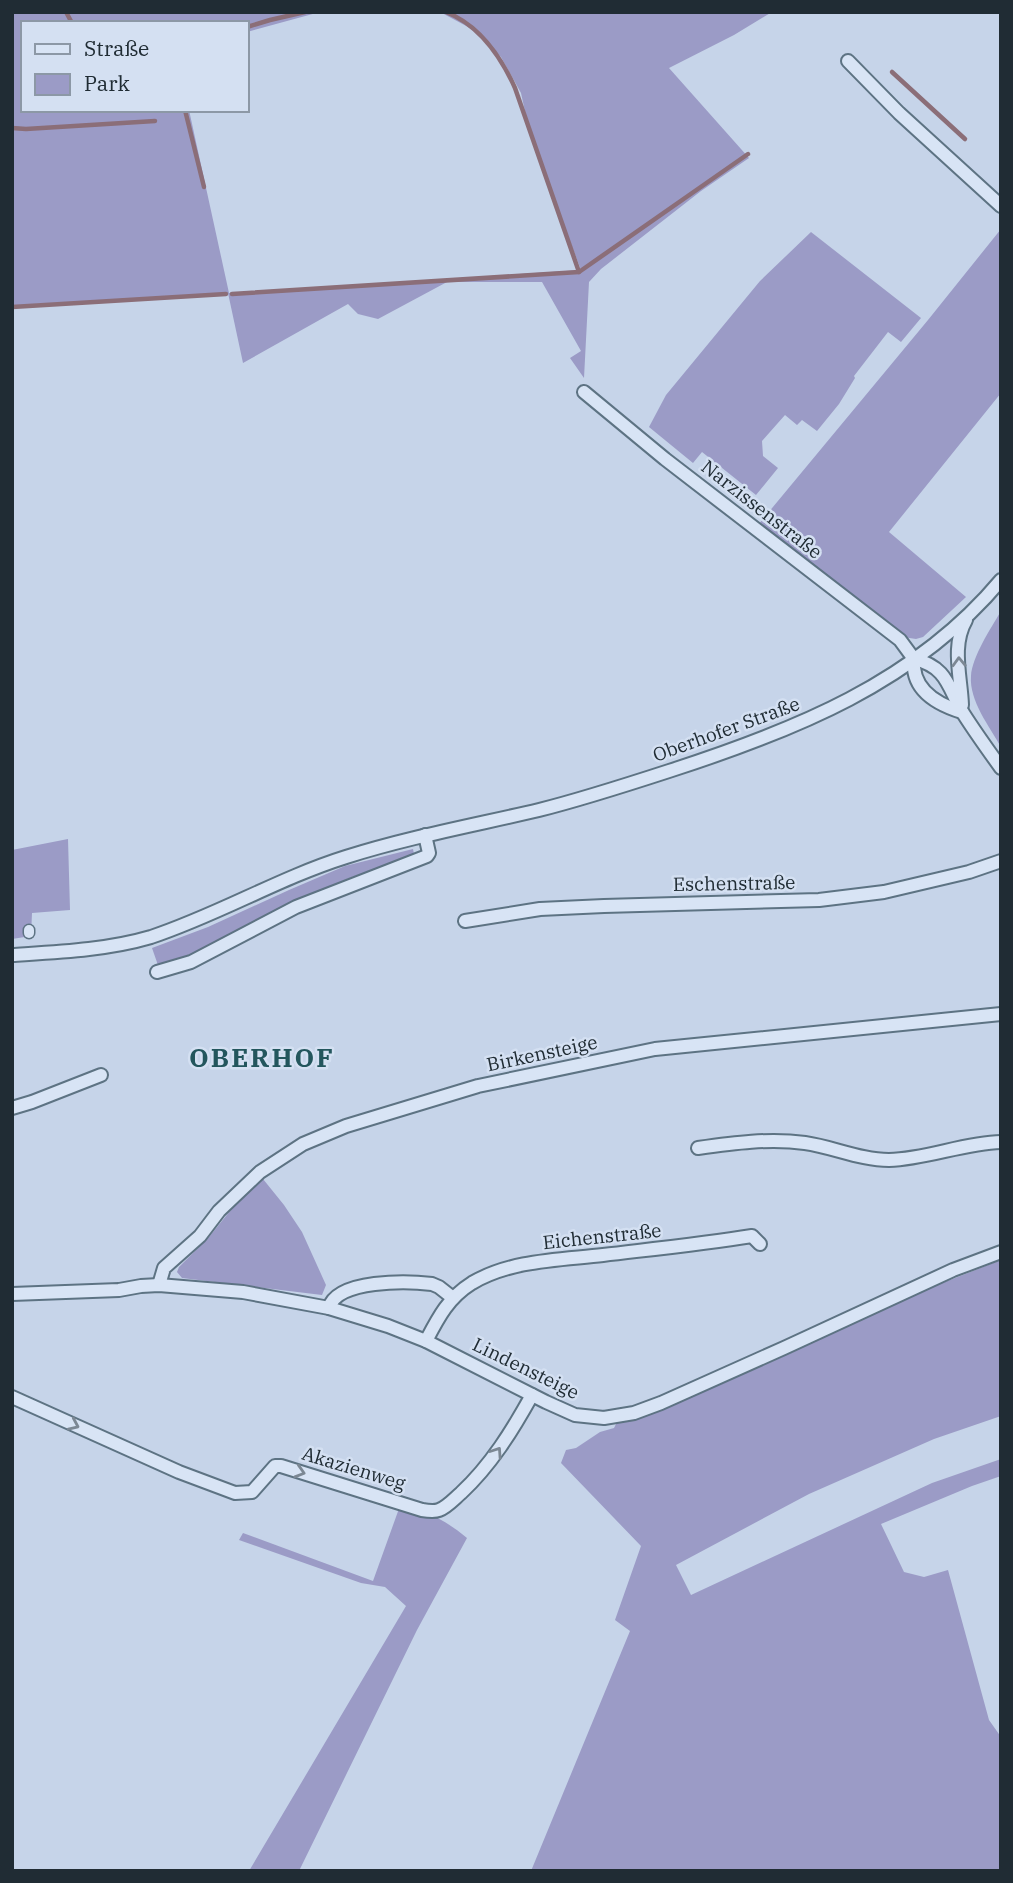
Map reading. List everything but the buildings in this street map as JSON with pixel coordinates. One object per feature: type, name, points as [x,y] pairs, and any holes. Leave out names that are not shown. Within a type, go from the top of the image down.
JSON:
[{"type":"street","points":[[848,61],[1001,206]]},
{"type":"street","name":"Narzissenstraße","points":[[584,392],[675,467],[900,640],[914,659]]},
{"type":"street","name":"Oberhofer Straße","points":[[12,955],[71,951],[148,937],[219,911],[311,869],[374,848],[542,809],[725,753],[856,697],[887,679],[969,615],[1001,580]]},
{"type":"street","points":[[962,712],[958,645],[962,627],[969,615]]},
{"type":"street","points":[[962,712],[949,708],[929,695],[918,683],[913,670],[914,659],[933,666],[949,683],[962,712],[1001,768]]},
{"type":"street","points":[[157,972],[191,962],[296,907],[427,856],[429,853],[425,835]]},
{"type":"street","name":"Eschenstraße","points":[[465,921],[540,909],[819,900],[884,892],[969,872],[1001,861]]},
{"type":"street","name":"Birkensteige","points":[[159,1285],[164,1268],[200,1236],[219,1211],[260,1172],[303,1144],[346,1126],[478,1086],[655,1049],[1001,1014]]},
{"type":"street","points":[[12,1108],[101,1074]]},
{"type":"street","points":[[698,1148],[788,1141],[814,1144],[872,1159],[889,1160],[1001,1142]]},
{"type":"street","name":"Eichenstraße","points":[[426,1341],[439,1315],[453,1298],[471,1284],[508,1268],[752,1236],[760,1244]]},
{"type":"street","name":"Lindensteige","points":[[12,1294],[120,1290],[159,1285],[243,1292],[329,1308],[426,1341],[575,1415],[604,1418],[634,1413],[660,1403],[953,1270],[1001,1252]]},
{"type":"street","points":[[329,1308],[331,1302],[351,1288],[378,1284],[432,1284],[453,1298]]},
{"type":"street","name":"Akazienweg","points":[[12,1397],[179,1472],[235,1493],[252,1492],[275,1466],[281,1466],[431,1511],[450,1503],[478,1478],[493,1459],[532,1395]]},
{"type":"green space","points":[[12,12],[320,12],[248,32],[248,21],[21,21],[21,112],[189,112],[229,293],[581,270],[556,205],[521,93],[501,57],[470,28],[440,12],[772,12],[669,68],[749,158],[701,191],[601,269],[589,282],[584,378],[570,358],[581,351],[542,282],[447,282],[378,319],[358,314],[348,304],[243,363],[228,293],[35,304],[12,308]]},
{"type":"green space","points":[[1001,229],[1001,393],[889,532],[966,597],[923,637],[903,637],[758,525]]},
{"type":"green space","points":[[811,232],[921,318],[901,342],[888,332],[854,376],[839,404],[817,431],[802,420],[797,425],[785,415],[762,441],[763,456],[778,468],[756,495],[702,452],[693,463],[649,427],[666,395],[760,281]]},
{"type":"green space","points":[[1001,611],[1001,747],[973,695],[971,676],[978,652]]},
{"type":"green space","points":[[68,839],[70,910],[32,913],[31,936],[12,939],[12,850]]},
{"type":"green space","points":[[413,849],[414,854],[409,859],[352,877],[300,899],[215,947],[159,968],[152,948],[208,927],[345,866]]},
{"type":"green space","points":[[263,1179],[302,1232],[326,1285],[322,1295],[182,1278],[177,1272],[247,1190]]},
{"type":"green space","points":[[1001,1260],[1001,1416],[934,1439],[809,1494],[676,1565],[691,1595],[932,1483],[1001,1459],[1001,1476],[881,1524],[904,1572],[924,1577],[948,1570],[989,1720],[1001,1737],[1001,1871],[531,1871],[630,1631],[615,1620],[641,1546],[561,1463],[566,1450],[576,1448],[600,1432],[614,1428],[617,1422],[641,1418],[782,1357],[922,1291]]},
{"type":"green space","points":[[401,1503],[436,1517],[467,1538],[417,1630],[299,1871],[249,1871],[406,1606],[385,1587],[361,1583],[239,1540],[243,1533],[373,1581]]},
{"type":"waterway","points":[[66,12],[71,21]]},
{"type":"waterway","points":[[248,27],[305,12]]},
{"type":"waterway","points":[[446,12],[469,25],[488,43],[509,76],[579,272]]},
{"type":"waterway","points":[[892,72],[965,139]]},
{"type":"waterway","points":[[185,112],[204,187]]},
{"type":"waterway","points":[[12,128],[155,121]]},
{"type":"waterway","points":[[232,294],[579,272],[748,154]]},
{"type":"waterway","points":[[12,307],[226,294]]},
{"type":"district","name":"OBERHOF","points":[[262,1057]]}]
